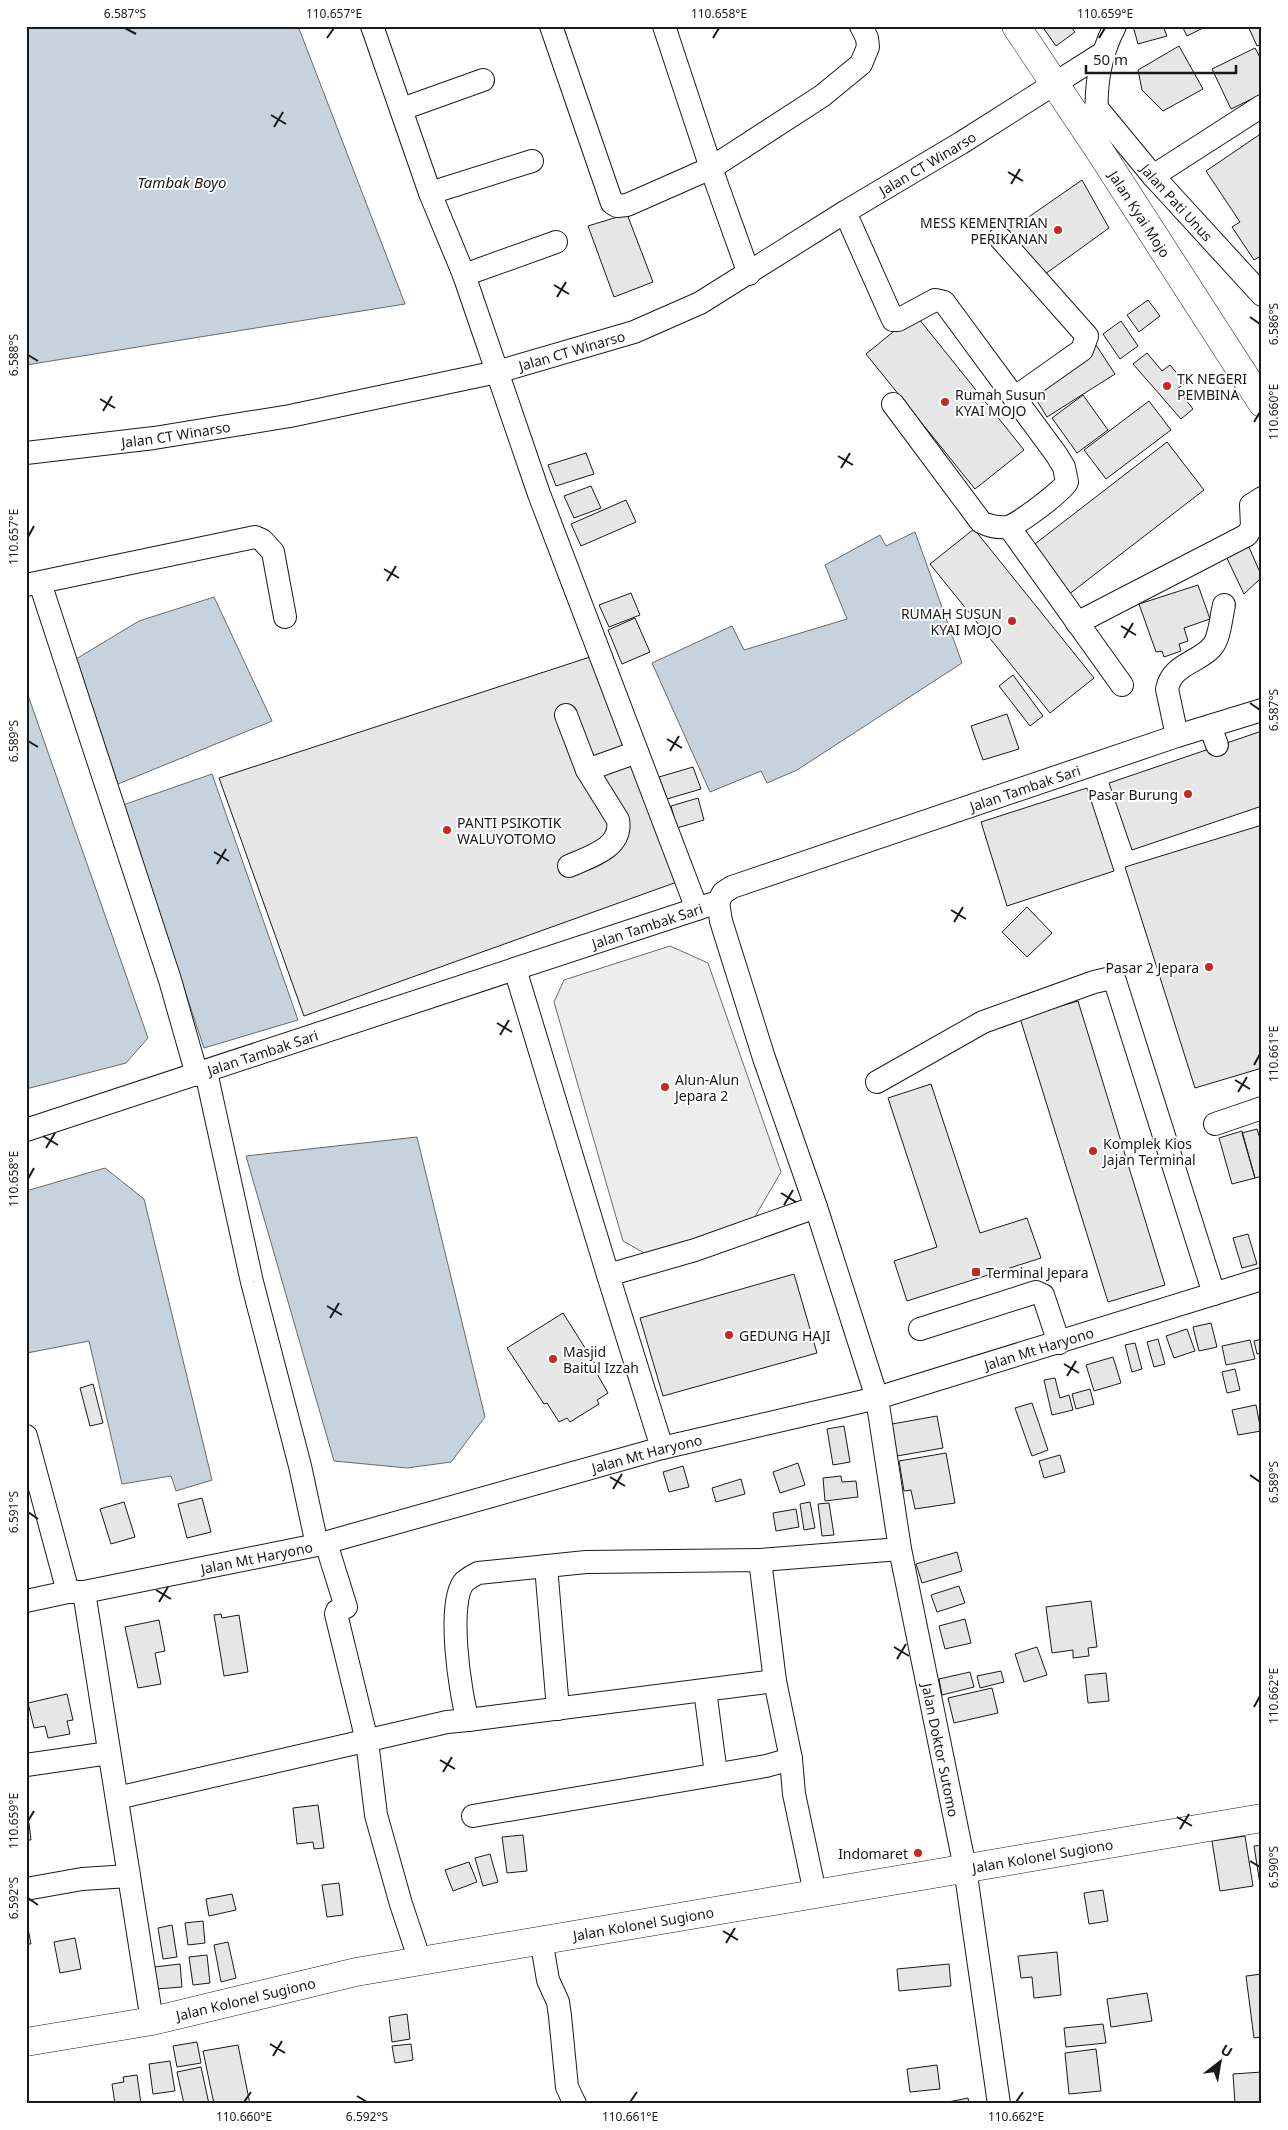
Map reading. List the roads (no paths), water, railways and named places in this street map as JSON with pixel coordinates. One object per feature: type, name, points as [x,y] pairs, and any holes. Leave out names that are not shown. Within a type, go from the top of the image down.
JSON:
[{"type":"main road","name":"Jalan Kyai Mojo","points":[[1016,26],[1100,150],[1262,403]]},
{"type":"main road","name":"Jalan Kolonel Sugiono","points":[[26,2042],[152,2021],[356,1972],[541,1939],[1262,1818]]},
{"type":"street","points":[[551,26],[612,203],[617,206],[627,205],[711,168],[822,96],[861,64],[868,46],[867,38],[861,26]]},
{"type":"street","points":[[664,26],[711,168],[749,274]]},
{"type":"street","points":[[1100,150],[1096,107],[1099,70],[1103,53],[1115,26]]},
{"type":"street","name":"Jalan Doktor Sutomo","points":[[375,27],[430,193],[464,275],[539,494],[637,752],[708,905],[721,921],[764,1058],[816,1207],[877,1398],[900,1549],[965,1868],[999,2104]]},
{"type":"street","name":"Jalan CT Winarso","points":[[26,453],[154,438],[290,416],[497,372],[634,332],[700,303],[749,274],[845,212],[961,143],[1103,53]]},
{"type":"street","points":[[402,109],[483,80]]},
{"type":"street","points":[[1153,176],[1262,106]]},
{"type":"street","name":"Jalan Pati Unus","points":[[1096,107],[1153,176],[1262,295]]},
{"type":"street","points":[[430,193],[532,161]]},
{"type":"street","points":[[845,212],[893,320],[898,320],[935,300],[944,302],[1064,467],[1067,482],[1060,492],[1009,527],[990,526],[981,522],[973,515],[893,404]]},
{"type":"street","points":[[1000,238],[1087,336],[1082,350],[1014,398]]},
{"type":"street","points":[[464,275],[556,242]]},
{"type":"street","points":[[1077,623],[1247,535],[1252,527],[1251,505],[1262,498]]},
{"type":"street","points":[[1009,527],[1122,685]]},
{"type":"street","points":[[285,617],[273,552],[262,540],[254,537],[33,584],[201,1074],[249,1273],[300,1466],[322,1544],[346,1607],[337,1610],[336,1614],[367,1741],[376,1815],[420,1961]]},
{"type":"street","points":[[1177,736],[1167,689],[1168,682],[1181,668],[1211,649],[1216,642],[1224,605]]},
{"type":"street","name":"Jalan Tambak Sari","points":[[26,1130],[201,1074],[708,905],[732,887],[1177,736],[1214,735],[1262,710]]},
{"type":"street","points":[[566,716],[587,770],[618,820],[619,827],[614,842],[604,850],[569,866]]},
{"type":"street","points":[[587,770],[637,752]]},
{"type":"street","points":[[515,969],[662,1448]]},
{"type":"street","points":[[877,1082],[983,1022],[1094,982],[1107,979],[1116,981],[1214,1294]]},
{"type":"street","points":[[1215,1124],[1262,1108]]},
{"type":"street","points":[[608,1275],[695,1250],[816,1207]]},
{"type":"street","name":"Jalan Mt Haryono","points":[[26,1601],[322,1544],[662,1448],[877,1398],[1262,1279]]},
{"type":"street","points":[[920,1329],[1036,1292],[1043,1295],[1059,1343]]},
{"type":"street","points":[[26,1436],[76,1592],[117,1798],[152,2021]]},
{"type":"street","points":[[468,1720],[462,1702],[454,1619],[457,1599],[464,1582],[478,1573],[586,1562],[760,1560],[900,1549]]},
{"type":"street","points":[[760,1560],[774,1681],[791,1759],[794,1794],[815,1893]]},
{"type":"street","points":[[546,1566],[558,1709]]},
{"type":"street","points":[[117,1798],[447,1722],[774,1681]]},
{"type":"street","points":[[705,1690],[716,1774]]},
{"type":"street","points":[[26,1766],[109,1753]]},
{"type":"street","points":[[473,1816],[716,1774],[791,1759]]},
{"type":"street","points":[[26,1889],[82,1880],[129,1876]]},
{"type":"street","points":[[541,1939],[548,1980],[558,2002],[567,2087],[575,2104]]},
{"type":"water","name":"Tambak Boyo","points":[[298,26],[405,304],[26,365],[26,27]]},
{"type":"water","points":[[915,532],[962,663],[797,770],[767,783],[761,771],[710,792],[652,663],[732,626],[744,650],[847,619],[825,565],[880,535],[886,546]]},
{"type":"water","points":[[214,597],[272,721],[118,784],[76,659],[139,621]]},
{"type":"water","points":[[26,696],[29,698],[148,1038],[126,1063],[26,1089]]},
{"type":"water","points":[[212,774],[298,1020],[204,1048],[123,805]]},
{"type":"water","points":[[417,1137],[485,1417],[451,1462],[407,1468],[334,1461],[246,1156]]},
{"type":"water","points":[[105,1168],[144,1199],[212,1480],[176,1491],[171,1476],[122,1484],[89,1341],[27,1353],[26,1350],[26,1191]]},
{"type":"place","name":"MESS KEMENTRIAN PERIKANAN","points":[[1058,230]]},
{"type":"place","name":"TK NEGERI PEMBINA","points":[[1167,386]]},
{"type":"place","name":"Rumah Susun KYAI MOJO","points":[[945,402]]},
{"type":"place","name":"RUMAH SUSUN KYAI MOJO","points":[[1012,621]]},
{"type":"place","name":"Pasar Burung","points":[[1188,794]]},
{"type":"place","name":"PANTI PSIKOTIK WALUYOTOMO","points":[[447,830]]},
{"type":"place","name":"Pasar 2 Jepara","points":[[1209,967]]},
{"type":"place","name":"Alun-Alun Jepara 2","points":[[665,1087]]},
{"type":"place","name":"Komplek Kios Jajan Terminal","points":[[1093,1151]]},
{"type":"place","name":"Terminal Jepara","points":[[976,1272]]},
{"type":"place","name":"GEDUNG HAJI","points":[[729,1335]]},
{"type":"place","name":"Masjid Baitul Izzah","points":[[553,1359]]},
{"type":"place","name":"Indomaret","points":[[918,1853]]}]
